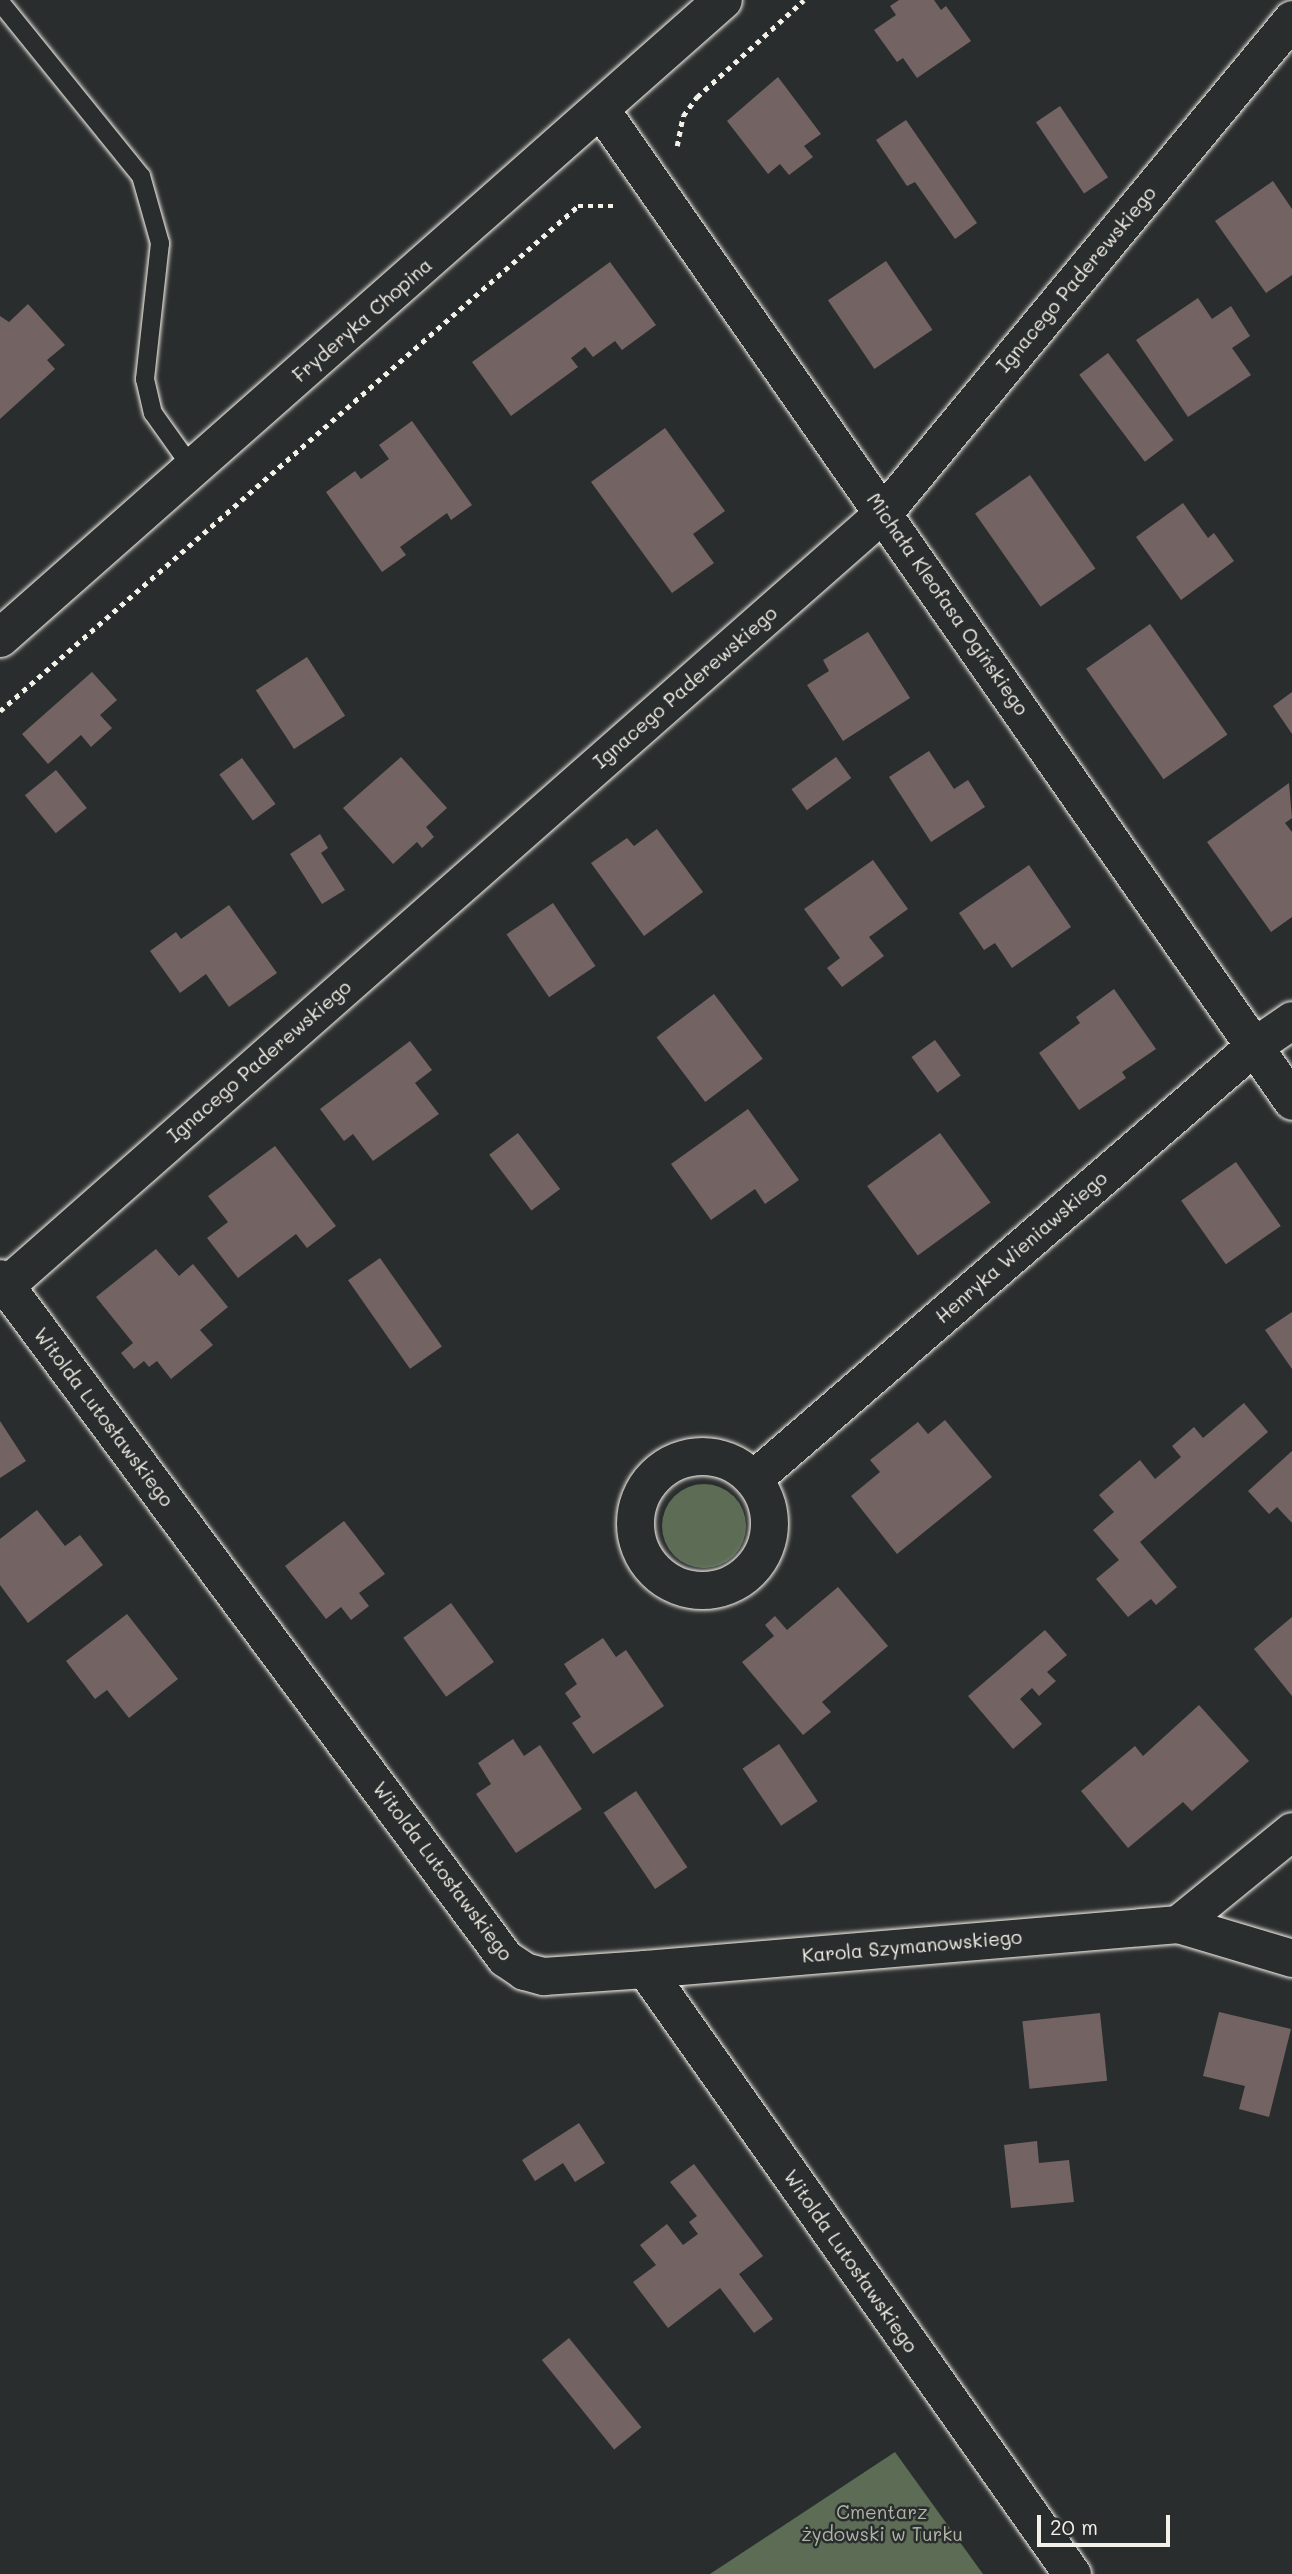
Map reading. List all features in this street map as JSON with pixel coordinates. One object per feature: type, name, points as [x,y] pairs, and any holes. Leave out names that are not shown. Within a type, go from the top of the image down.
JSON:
[{"type":"street","name":"Fryderyka Chopina","points":[[0,638],[723,0]]},
{"type":"street","name":"Ignacego Paderewskiego","points":[[3,1282],[884,512],[1292,19]]},
{"type":"street","name":"Michała Kleofasa Ogińskiego","points":[[601,110],[884,512],[1292,1101]]},
{"type":"street","name":"Henryka Wieniawskiego","points":[[754,1479],[1254,1046],[1292,1020]]},
{"type":"street","name":"Witolda Lutosławskiego","points":[[3,1282],[505,1958],[524,1971],[544,1976],[645,1969],[1072,2574]]},
{"type":"street","points":[[1178,1924],[1292,1831]]},
{"type":"street","name":"Karola Szymanowskiego","points":[[645,1969],[1178,1924],[1292,1958]]},
{"type":"lane","points":[[0,2],[141,176],[160,243],[145,379],[153,413],[192,469]]},
{"type":"path","points":[[0,711],[578,206],[634,206],[680,172],[676,150],[682,116],[696,97],[804,0]]},
{"type":"green space","points":[[704,1484],[720,1487],[734,1496],[743,1510],[746,1526],[743,1542],[734,1556],[720,1565],[704,1568],[688,1565],[674,1556],[665,1542],[662,1526],[665,1510],[674,1496],[688,1487]]},
{"type":"green space","name":"Cmentarz żydowski w Turku","points":[[895,2452],[983,2574],[710,2574]]},
{"type":"building","points":[[899,0],[934,0],[941,10],[946,6],[971,41],[917,78],[903,58],[897,62],[874,30],[896,15],[890,6]]},
{"type":"building","points":[[778,77],[821,134],[804,146],[813,157],[789,175],[780,164],[768,174],[727,121]]},
{"type":"building","points":[[1060,106],[1108,177],[1084,194],[1036,122]]},
{"type":"building","points":[[906,120],[977,223],[955,239],[915,182],[907,186],[876,140]]},
{"type":"building","points":[[1273,181],[1292,209],[1292,275],[1266,293],[1215,221]]},
{"type":"building","points":[[886,261],[932,330],[874,369],[828,300]]},
{"type":"building","points":[[610,262],[656,325],[622,350],[615,341],[593,357],[585,347],[571,358],[578,367],[511,416],[472,362]]},
{"type":"building","points":[[1198,298],[1212,319],[1231,306],[1250,336],[1232,348],[1251,375],[1188,417],[1136,340]]},
{"type":"building","points":[[28,304],[65,345],[47,360],[55,369],[0,419],[0,316],[9,322]]},
{"type":"building","points":[[1108,353],[1174,440],[1145,462],[1079,375]]},
{"type":"building","points":[[412,421],[472,505],[451,520],[447,513],[400,547],[406,555],[382,572],[326,492],[355,471],[361,479],[389,459],[379,445]]},
{"type":"building","points":[[665,428],[725,511],[693,534],[714,563],[672,593],[591,482]]},
{"type":"building","points":[[1030,475],[1095,568],[1041,607],[975,513]]},
{"type":"building","points":[[1183,503],[1208,538],[1214,533],[1234,561],[1181,600],[1136,537]]},
{"type":"building","points":[[1150,624],[1227,735],[1164,779],[1086,669]]},
{"type":"building","points":[[868,632],[910,698],[843,741],[807,685],[829,671],[823,660]]},
{"type":"building","points":[[307,657],[345,716],[294,749],[256,690]]},
{"type":"building","points":[[92,672],[117,700],[100,715],[112,728],[91,747],[81,735],[48,764],[22,734]]},
{"type":"building","points":[[1292,692],[1292,734],[1273,706]]},
{"type":"building","points":[[929,751],[954,789],[968,780],[985,807],[931,842],[889,777]]},
{"type":"building","points":[[401,757],[447,808],[426,827],[434,837],[422,848],[417,842],[393,864],[343,808]]},
{"type":"building","points":[[836,757],[851,778],[807,810],[792,789]]},
{"type":"building","points":[[242,758],[276,804],[253,821],[219,774]]},
{"type":"building","points":[[56,770],[87,808],[56,833],[25,795]]},
{"type":"building","points":[[1289,783],[1292,818],[1285,823],[1292,832],[1292,917],[1271,932],[1207,842]]},
{"type":"building","points":[[657,829],[703,892],[644,936],[591,863],[627,838],[634,846]]},
{"type":"building","points":[[320,834],[328,848],[321,853],[345,890],[322,904],[290,854]]},
{"type":"building","points":[[873,860],[908,909],[869,937],[884,956],[842,987],[827,968],[840,958],[804,909]]},
{"type":"building","points":[[1029,865],[1071,927],[1012,968],[995,943],[984,950],[959,913]]},
{"type":"building","points":[[553,903],[595,966],[549,997],[507,934]]},
{"type":"building","points":[[229,905],[277,973],[229,1007],[206,974],[180,993],[150,951],[176,932],[181,939]]},
{"type":"building","points":[[1114,989],[1156,1049],[1122,1072],[1126,1078],[1079,1110],[1039,1053],[1080,1023],[1076,1017]]},
{"type":"building","points":[[714,994],[763,1059],[705,1102],[656,1037]]},
{"type":"building","points":[[935,1040],[961,1076],[937,1093],[912,1057]]},
{"type":"building","points":[[410,1041],[432,1070],[415,1083],[439,1114],[373,1161],[353,1134],[344,1141],[320,1109]]},
{"type":"building","points":[[748,1109],[799,1180],[765,1204],[755,1189],[711,1220],[671,1164]]},
{"type":"building","points":[[518,1133],[560,1189],[531,1211],[489,1155]]},
{"type":"building","points":[[940,1133],[991,1203],[918,1255],[867,1186]]},
{"type":"building","points":[[275,1146],[336,1226],[307,1248],[296,1234],[238,1278],[207,1238],[228,1222],[208,1196]]},
{"type":"building","points":[[1236,1162],[1281,1226],[1226,1264],[1181,1200]]},
{"type":"building","points":[[156,1249],[179,1276],[193,1264],[228,1307],[200,1330],[213,1345],[171,1379],[157,1361],[149,1367],[144,1361],[134,1369],[121,1353],[133,1343],[96,1297]]},
{"type":"building","points":[[380,1258],[442,1346],[410,1369],[348,1280]]},
{"type":"building","points":[[1292,1312],[1292,1369],[1265,1330]]},
{"type":"building","points":[[1244,1403],[1268,1432],[1140,1542],[1177,1587],[1156,1605],[1151,1599],[1128,1617],[1096,1579],[1119,1560],[1093,1530],[1114,1512],[1099,1495],[1140,1460],[1155,1479],[1181,1457],[1172,1446],[1194,1427],[1203,1438]]},
{"type":"building","points":[[945,1420],[992,1477],[897,1554],[851,1496],[880,1472],[870,1460],[918,1422],[928,1434]]},
{"type":"building","points":[[0,1421],[26,1461],[0,1478]]},
{"type":"building","points":[[1292,1451],[1292,1523],[1277,1507],[1269,1514],[1248,1491]]},
{"type":"building","points":[[37,1510],[65,1546],[80,1535],[103,1565],[28,1623],[0,1585],[0,1539]]},
{"type":"building","points":[[344,1521],[385,1574],[359,1593],[369,1606],[351,1620],[341,1607],[326,1619],[285,1566]]},
{"type":"building","points":[[838,1587],[888,1646],[822,1702],[831,1712],[803,1735],[742,1662],[774,1636],[765,1625],[775,1616],[787,1630]]},
{"type":"building","points":[[451,1603],[494,1662],[446,1697],[403,1638]]},
{"type":"building","points":[[127,1614],[178,1679],[129,1718],[107,1690],[95,1699],[66,1661]]},
{"type":"building","points":[[1292,1617],[1292,1696],[1254,1649]]},
{"type":"building","points":[[1045,1630],[1067,1655],[1047,1672],[1056,1681],[1039,1696],[1032,1688],[1020,1699],[1042,1724],[1013,1749],[968,1696]]},
{"type":"building","points":[[603,1638],[616,1657],[626,1650],[664,1706],[593,1754],[572,1723],[581,1717],[565,1693],[577,1684],[564,1664]]},
{"type":"building","points":[[1199,1705],[1249,1761],[1192,1811],[1183,1802],[1128,1848],[1081,1791],[1135,1746],[1143,1756]]},
{"type":"building","points":[[513,1739],[524,1756],[540,1745],[582,1809],[516,1853],[476,1794],[491,1784],[478,1763]]},
{"type":"building","points":[[779,1744],[818,1801],[781,1826],[743,1769]]},
{"type":"building","points":[[636,1791],[687,1867],[655,1889],[604,1813]]},
{"type":"building","points":[[1219,2012],[1291,2029],[1269,2117],[1239,2109],[1245,2086],[1203,2076]]},
{"type":"building","points":[[1100,2013],[1107,2081],[1030,2089],[1022,2021]]},
{"type":"building","points":[[579,2123],[605,2163],[575,2182],[563,2163],[535,2181],[522,2160]]},
{"type":"building","points":[[1037,2141],[1039,2163],[1069,2160],[1074,2202],[1011,2208],[1004,2145]]},
{"type":"building","points":[[694,2164],[763,2256],[739,2274],[773,2319],[754,2333],[720,2288],[668,2328],[633,2282],[656,2265],[640,2245],[667,2224],[683,2245],[698,2234],[689,2222],[697,2216],[670,2182]]},
{"type":"building","points":[[569,2338],[641,2427],[614,2449],[542,2360]]}]
